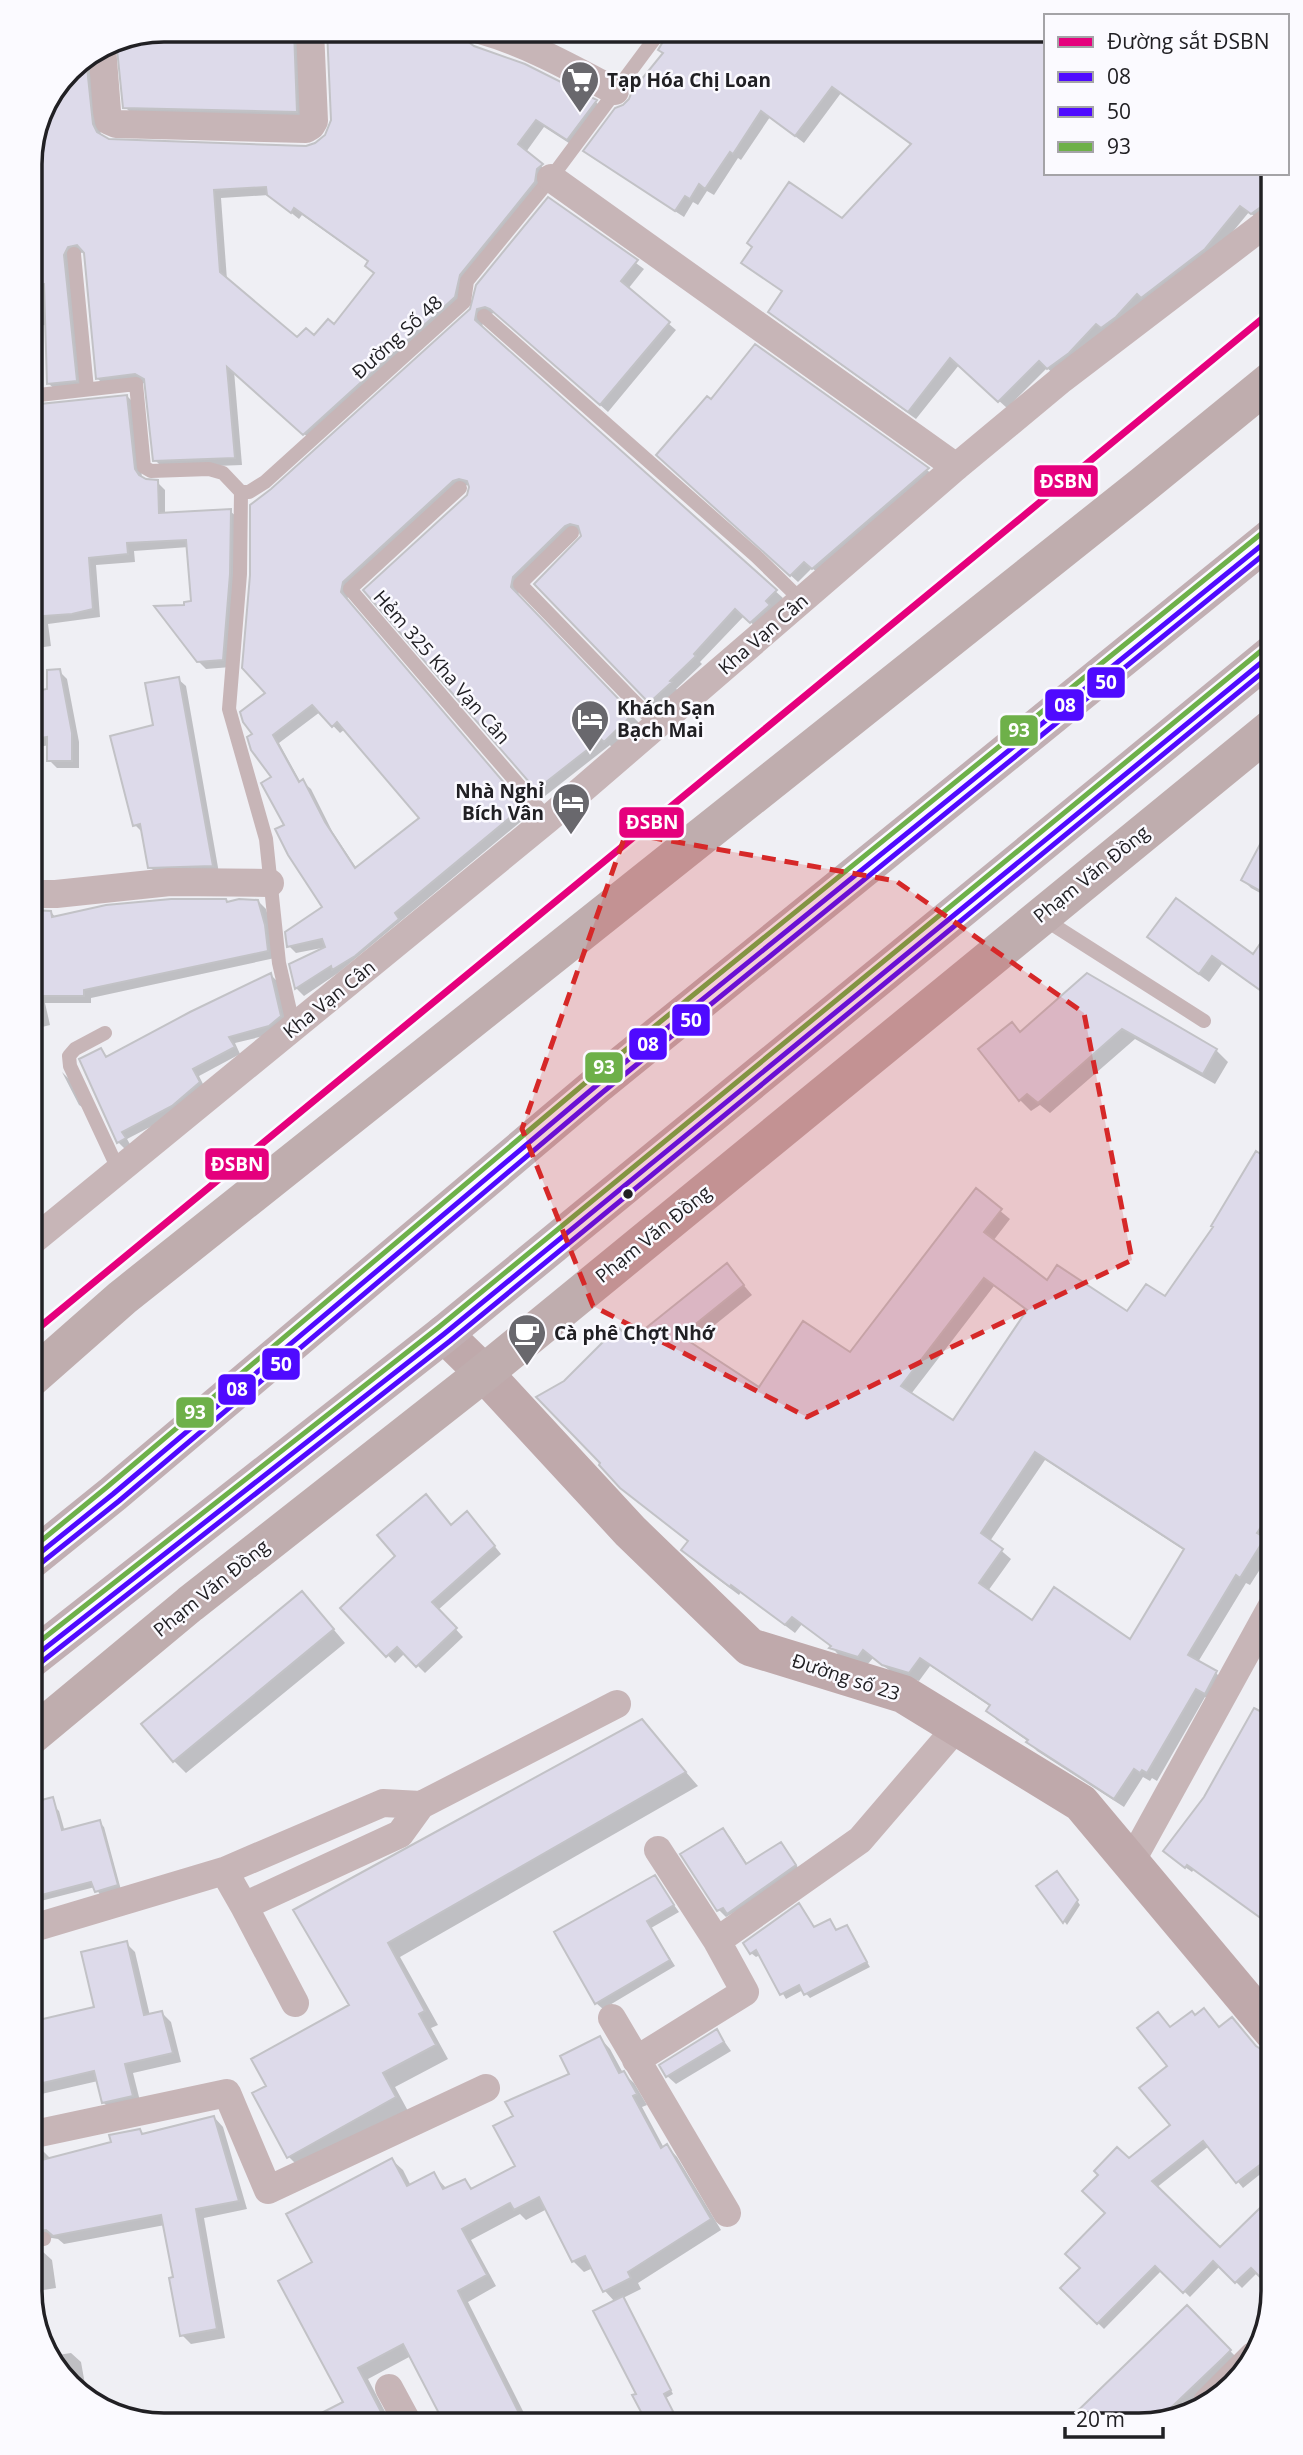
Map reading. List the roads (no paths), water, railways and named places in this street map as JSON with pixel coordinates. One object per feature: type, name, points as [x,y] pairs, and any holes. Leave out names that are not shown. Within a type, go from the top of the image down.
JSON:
[{"type":"highway","points":[[42,1551],[607,1077],[1261,546]]},
{"type":"highway","points":[[42,1651],[444,1334],[1261,663]]},
{"type":"main road","points":[[42,1368],[122,1298],[1261,389]]},
{"type":"main road","name":"Phạm Văn Đồng","points":[[42,1727],[190,1604],[484,1373],[1261,737]]},
{"type":"street","points":[[103,59],[109,121],[124,125],[306,129],[312,126],[314,121],[311,42]]},
{"type":"street","points":[[515,42],[615,91]]},
{"type":"street","points":[[551,178],[956,467]]},
{"type":"street","name":"Kha Vạn Cân","points":[[42,1233],[548,819],[1062,379],[1261,227]]},
{"type":"street","points":[[42,892],[57,894],[170,882],[270,883]]},
{"type":"street","name":"Đường số 23","points":[[444,1334],[484,1373],[630,1531],[750,1647],[903,1694],[1081,1803],[1261,2018]]},
{"type":"street","points":[[1131,1863],[1261,1626]]},
{"type":"street","points":[[244,1906],[400,1835],[421,1805],[617,1704]]},
{"type":"street","points":[[717,1941],[860,1840],[957,1727]]},
{"type":"street","points":[[42,1925],[224,1871],[383,1803],[421,1805]]},
{"type":"street","points":[[636,2060],[745,1992],[717,1941],[658,1850]]},
{"type":"street","points":[[224,1871],[295,2003]]},
{"type":"street","points":[[612,2018],[727,2213]]},
{"type":"street","points":[[42,2132],[227,2093],[268,2190],[486,2088]]},
{"type":"street","points":[[389,2388],[403,2413]]},
{"type":"lane","name":"Đường Số 48","points":[[241,492],[249,492],[265,482],[464,302],[467,281],[551,178],[653,42]]},
{"type":"lane","points":[[74,254],[87,389]]},
{"type":"lane","points":[[484,316],[756,556],[802,601]]},
{"type":"lane","points":[[42,395],[136,384],[144,467],[151,471],[209,469],[223,473],[241,492],[240,574],[229,709],[266,839],[279,963],[294,1028]]},
{"type":"lane","name":"Hẻm 325 Kha Vạn Cân","points":[[460,488],[350,589],[548,819]]},
{"type":"lane","points":[[572,533],[520,584],[657,725]]},
{"type":"lane","points":[[1040,917],[1204,1021]]},
{"type":"lane","points":[[106,1033],[75,1049],[69,1056],[70,1066],[119,1171]]},
{"type":"rail line","name":"ĐSBN","points":[[42,1325],[1261,320]]},
{"type":"place","name":"Tạp Hóa Chị Loan","points":[[580,114]]},
{"type":"place","name":"Khách Sạn Bạch Mai","points":[[590,753]]},
{"type":"place","name":"Nhà Nghỉ Bích Vân","points":[[571,836]]},
{"type":"place","name":"Cà phê Chợt Nhớ","points":[[527,1367]]}]
